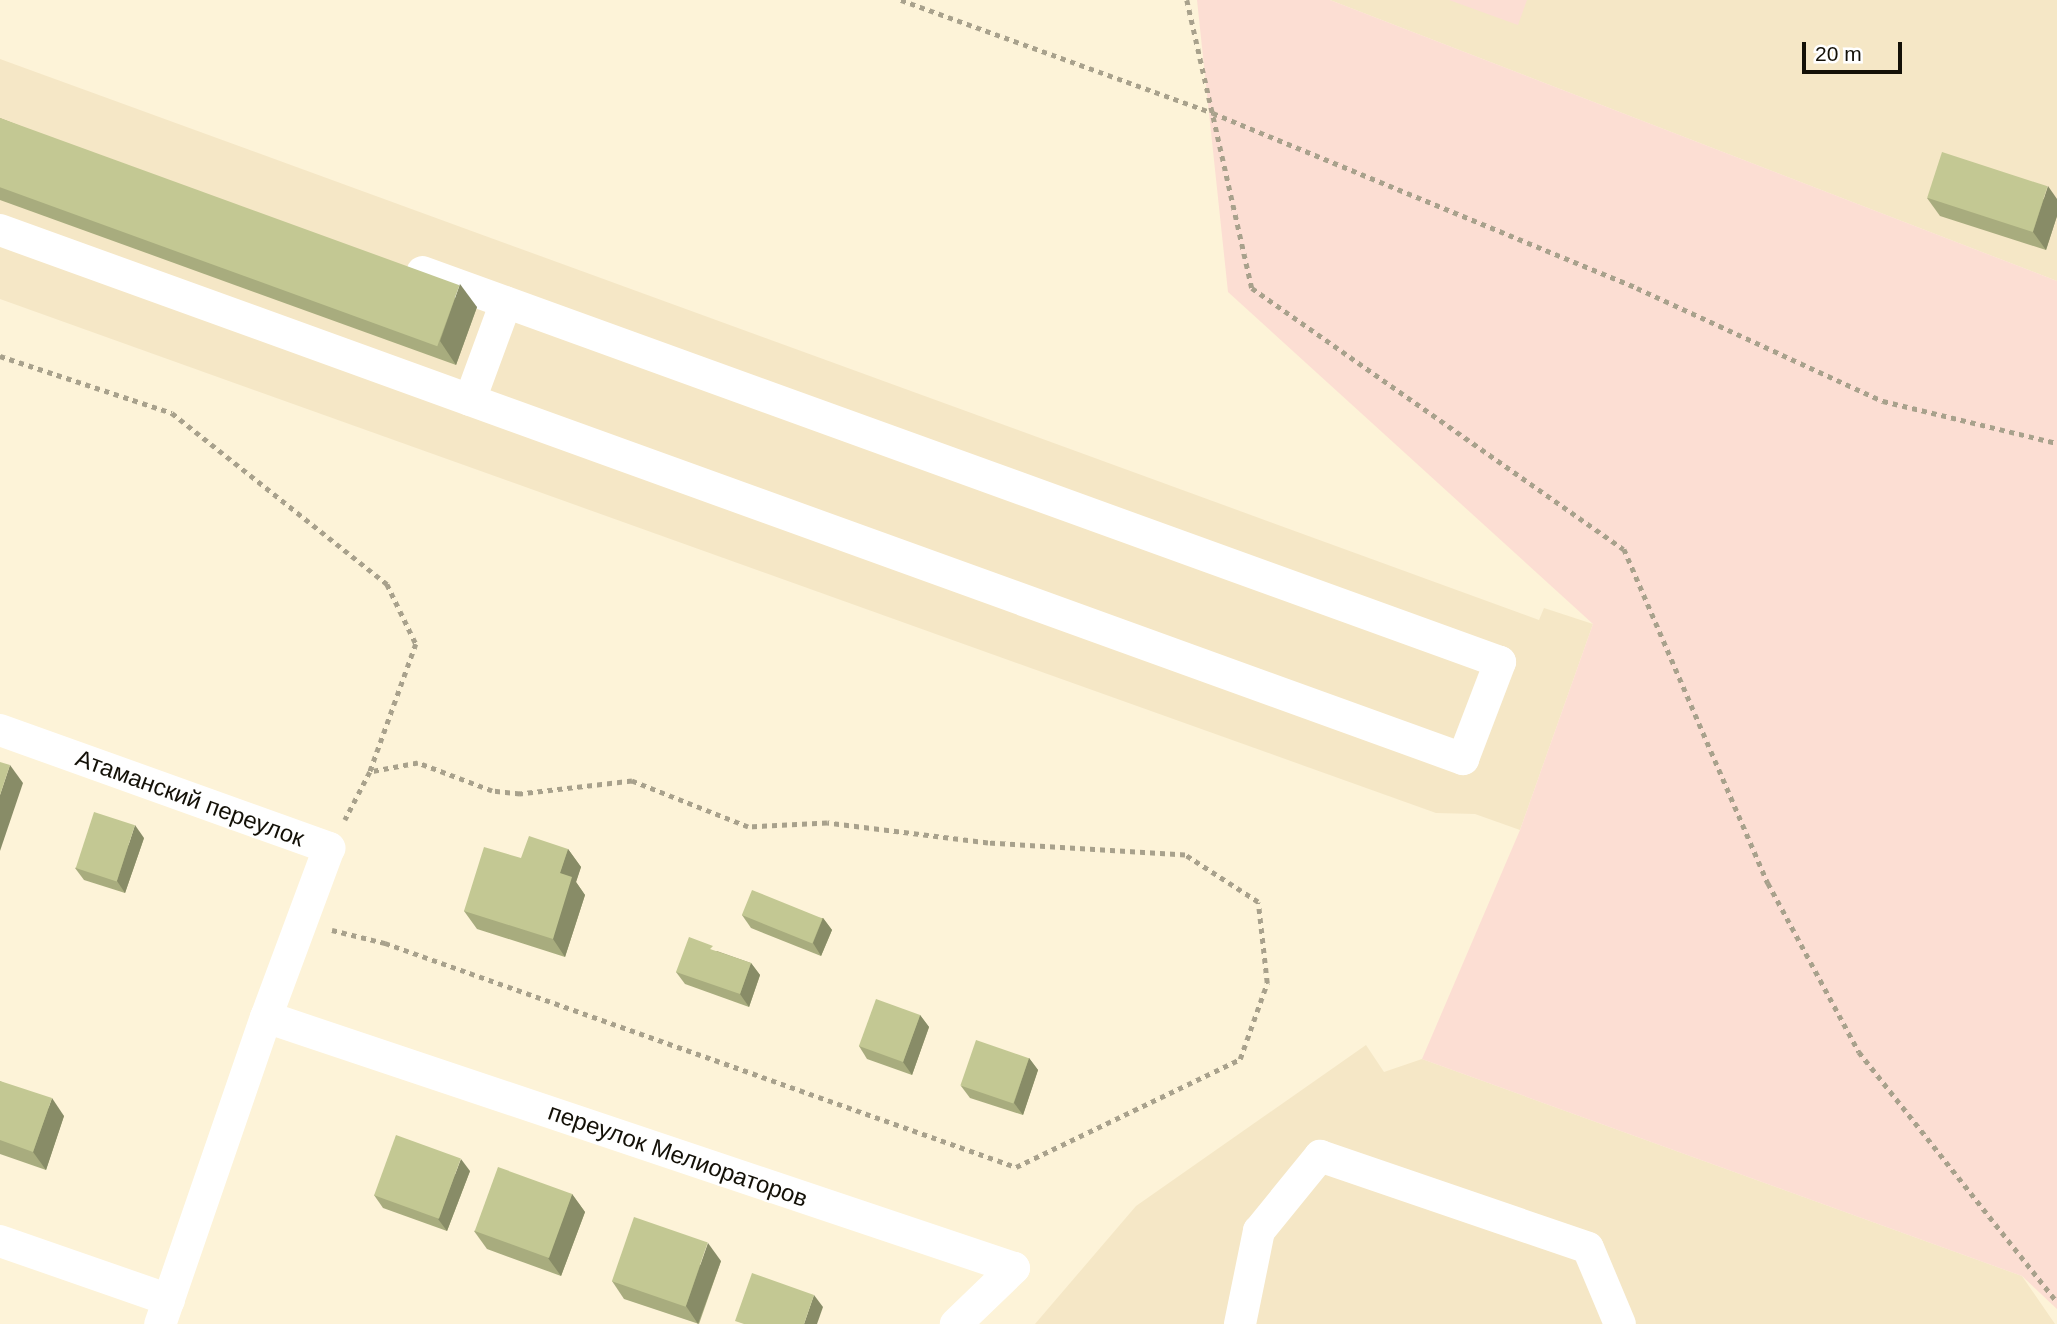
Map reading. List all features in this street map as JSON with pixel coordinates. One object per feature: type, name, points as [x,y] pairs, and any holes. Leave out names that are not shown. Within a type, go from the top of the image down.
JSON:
[{"type":"street","points":[[0,230],[1463,759],[1500,662],[389,260]]},
{"type":"street","points":[[470,400],[506,302]]},
{"type":"street","name":"Атаманский переулок","points":[[0,730],[330,848],[266,1017],[165,1312]]},
{"type":"street","name":"переулок Мелиораторов","points":[[266,1017],[1014,1268],[956,1324]]},
{"type":"street","points":[[1240,1324],[1259,1231],[1321,1156],[1588,1248],[1620,1324]]},
{"type":"street","points":[[0,1241],[165,1312]]},
{"type":"path","points":[[901,0],[1213,113],[1637,288],[1883,401],[2057,443]]},
{"type":"path","points":[[1187,0],[1252,288],[1624,548],[1768,883],[1858,1052],[2057,1302]]},
{"type":"path","points":[[0,356],[172,412],[387,584],[416,644],[370,772],[330,848]]},
{"type":"path","points":[[301,922],[385,943],[1016,1167],[1240,1059],[1267,984],[1258,902],[1185,855],[988,843],[827,823],[748,827],[632,781],[520,794],[492,791],[418,763],[370,772]]},
{"type":"shaded area","points":[[1197,0],[1330,0],[2057,281],[2057,1309],[2022,1276],[1422,1059],[1520,830],[1593,624],[1228,292]]},
{"type":"shaded area","points":[[1330,0],[2057,0],[2057,281]]},
{"type":"shaded area","points":[[1449,0],[1527,0],[1518,25]]},
{"type":"shaded area","points":[[0,59],[1539,620],[1544,608],[1593,624],[1520,830],[1475,814],[1436,813],[0,299]]},
{"type":"shaded area","points":[[1366,1045],[1384,1072],[1422,1059],[2022,1276],[2055,1324],[1035,1324],[1136,1206]]},
{"type":"building","points":[[0,118],[460,285],[437,346],[0,187]]},
{"type":"building","points":[[1942,152],[2048,186],[2033,232],[1927,198]]},
{"type":"building","points":[[0,762],[10,765],[0,795]]},
{"type":"building","points":[[94,812],[135,825],[117,881],[76,868]]},
{"type":"building","points":[[529,836],[568,849],[560,873],[572,877],[553,939],[464,911],[484,847],[521,858]]},
{"type":"building","points":[[752,890],[822,918],[812,944],[742,915]]},
{"type":"building","points":[[689,937],[713,946],[710,949],[751,963],[740,994],[676,972]]},
{"type":"building","points":[[876,999],[920,1015],[903,1062],[859,1046]]},
{"type":"building","points":[[976,1040],[1029,1058],[1013,1104],[960,1085]]},
{"type":"building","points":[[0,1081],[52,1098],[33,1152],[0,1140]]},
{"type":"building","points":[[396,1135],[461,1159],[439,1219],[374,1195]]},
{"type":"building","points":[[498,1167],[572,1194],[549,1258],[475,1231]]},
{"type":"building","points":[[634,1217],[708,1242],[686,1307],[612,1281]]},
{"type":"building","points":[[752,1273],[814,1295],[804,1324],[744,1324],[735,1321]]}]
